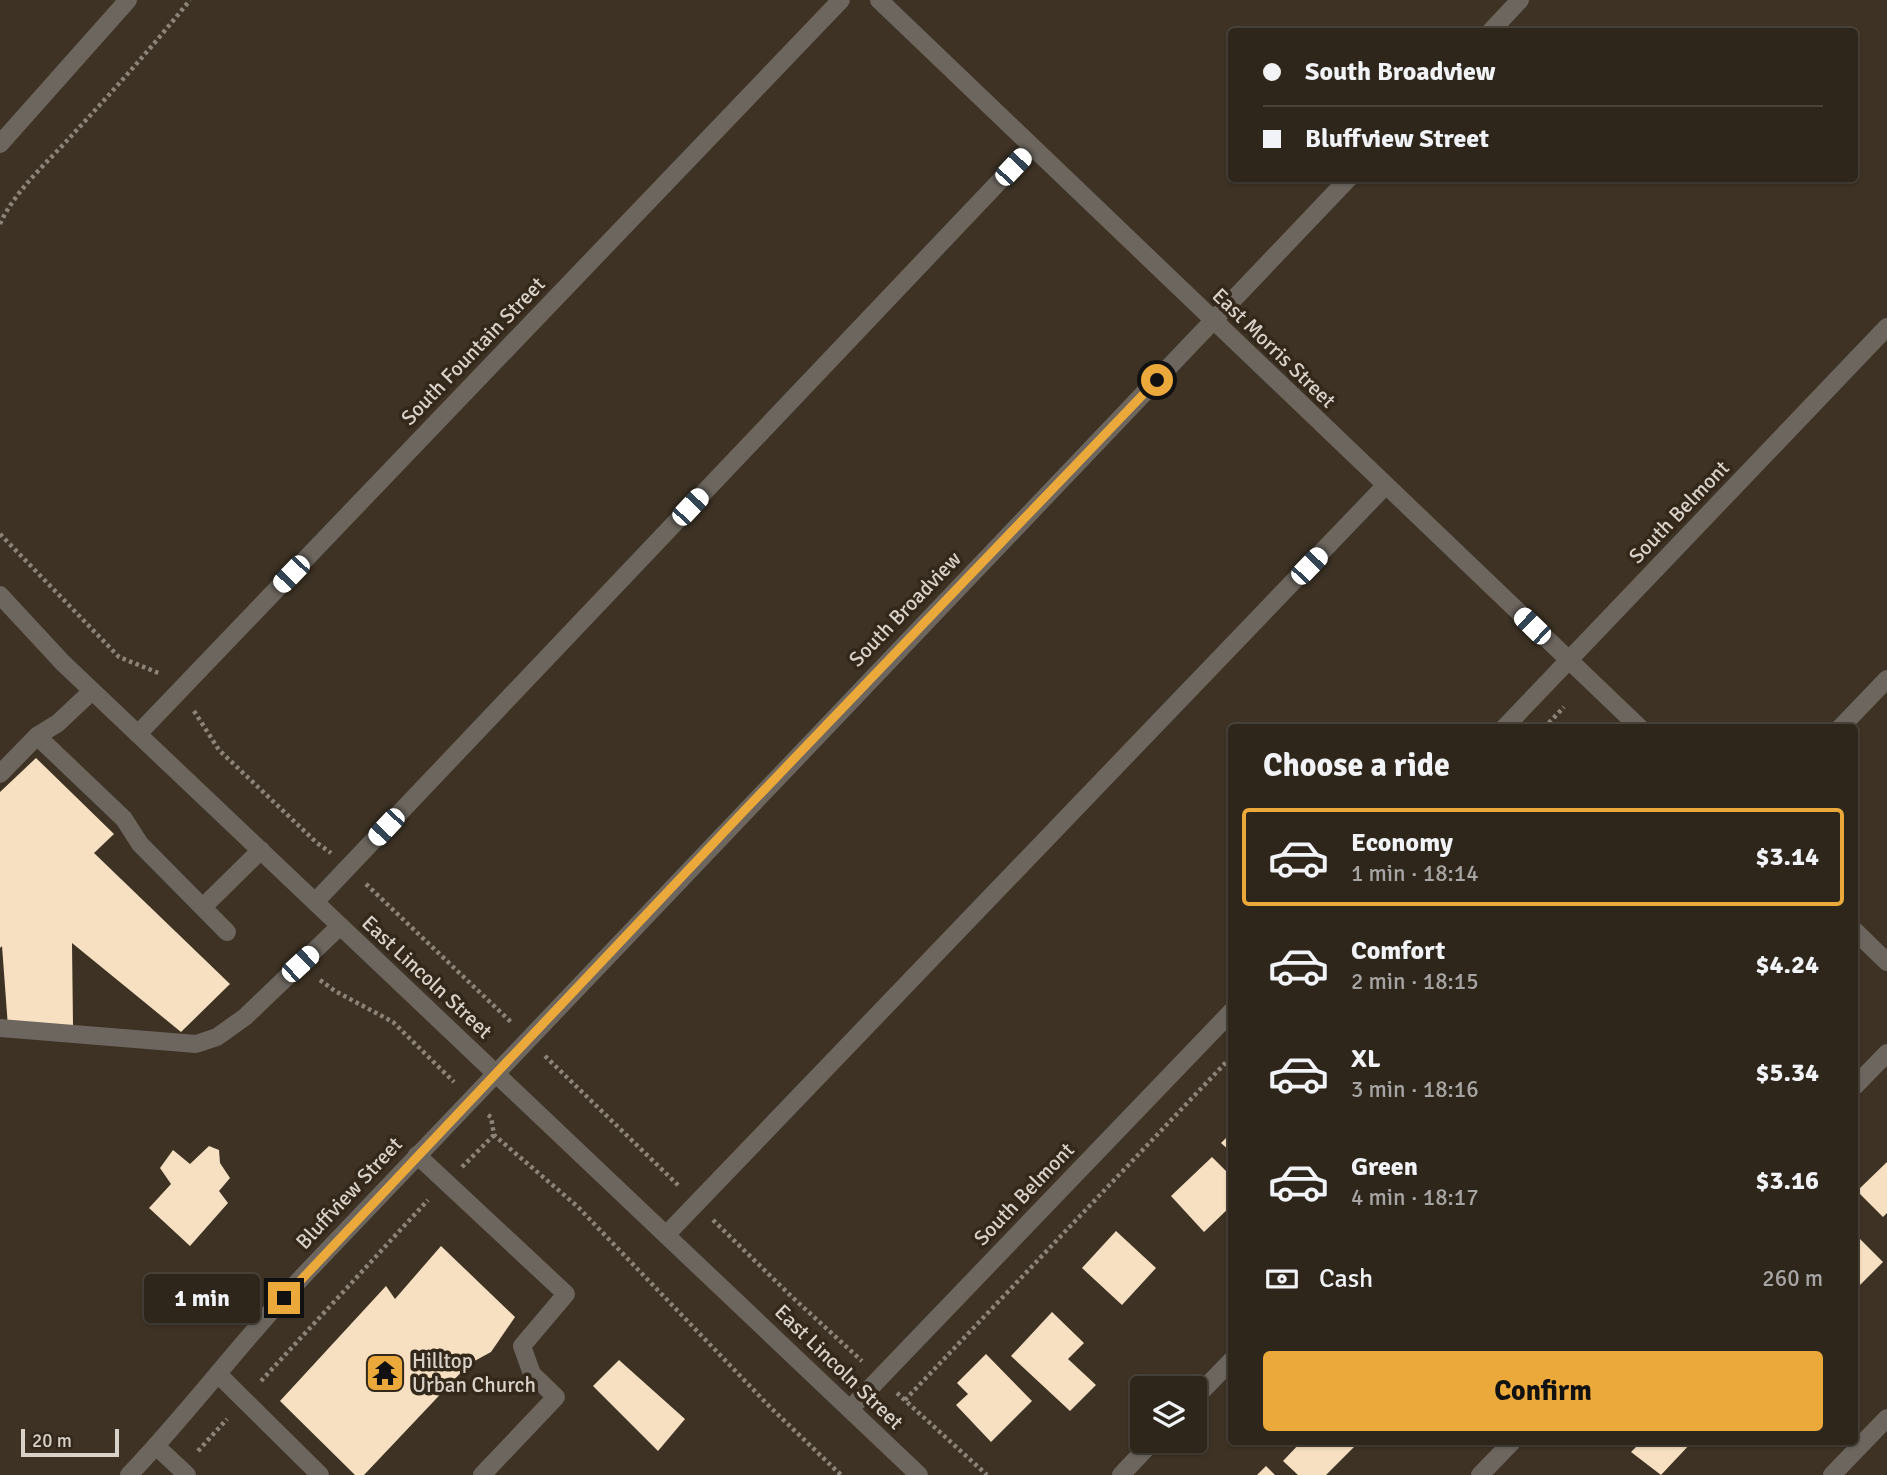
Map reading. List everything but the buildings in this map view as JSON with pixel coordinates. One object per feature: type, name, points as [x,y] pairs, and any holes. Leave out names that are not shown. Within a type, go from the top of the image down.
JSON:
[{"type":"street","points":[[0,144],[128,0]]},
{"type":"street","name":"South Fountain Street","points":[[138,734],[841,0]]},
{"type":"street","name":"East Morris Street","points":[[879,0],[1636,724]]},
{"type":"street","points":[[1494,28],[1520,0]]},
{"type":"street","points":[[315,902],[1032,147]]},
{"type":"street","name":"South Broadview","points":[[495,1072],[1345,182]]},
{"type":"street","name":"South Belmont","points":[[1508,724],[1887,327]]},
{"type":"street","points":[[666,1235],[1385,486]]},
{"type":"street","name":"East Lincoln Street","points":[[0,595],[92,691],[919,1475]]},
{"type":"street","points":[[1844,724],[1887,679]]},
{"type":"street","points":[[0,774],[37,736],[58,723],[92,691]]},
{"type":"street","points":[[37,736],[124,819],[140,844],[228,932]]},
{"type":"street","points":[[203,907],[261,850]]},
{"type":"street","points":[[0,1028],[196,1044],[217,1037],[245,1017],[340,926]]},
{"type":"street","points":[[1858,934],[1887,962]]},
{"type":"street","name":"South Belmont","points":[[849,1409],[1228,1015]]},
{"type":"street","points":[[1858,1083],[1887,1053]]},
{"type":"street","name":"Bluffview Street","points":[[129,1475],[300,1279],[495,1072]]},
{"type":"street","points":[[417,1155],[566,1294],[522,1346],[532,1374],[556,1397],[482,1475]]},
{"type":"street","points":[[1207,1386],[1228,1364]]},
{"type":"street","points":[[218,1374],[320,1475]]},
{"type":"street","points":[[1832,1475],[1887,1418]]},
{"type":"street","points":[[1480,1475],[1509,1445]]},
{"type":"street","points":[[156,1447],[184,1472]]},
{"type":"street","points":[[1121,1475],[1142,1453]]},
{"type":"path","points":[[0,224],[5,213],[35,175],[146,54],[190,0]]},
{"type":"path","points":[[0,534],[119,657],[160,673],[196,714],[219,750],[317,843],[348,866],[791,1296],[987,1475]]},
{"type":"path","points":[[1548,724],[1564,707]]},
{"type":"path","points":[[300,964],[335,990],[393,1022],[491,1117],[494,1135],[577,1206],[770,1407],[841,1475]]},
{"type":"path","points":[[905,1400],[1228,1060]]},
{"type":"path","points":[[184,1472],[245,1400],[416,1212],[494,1135]]},
{"type":"place","name":"Hilltop Urban Church","points":[[385,1373]]},
{"type":"route","points":[[284,1298],[742,813],[1157,380]]}]
